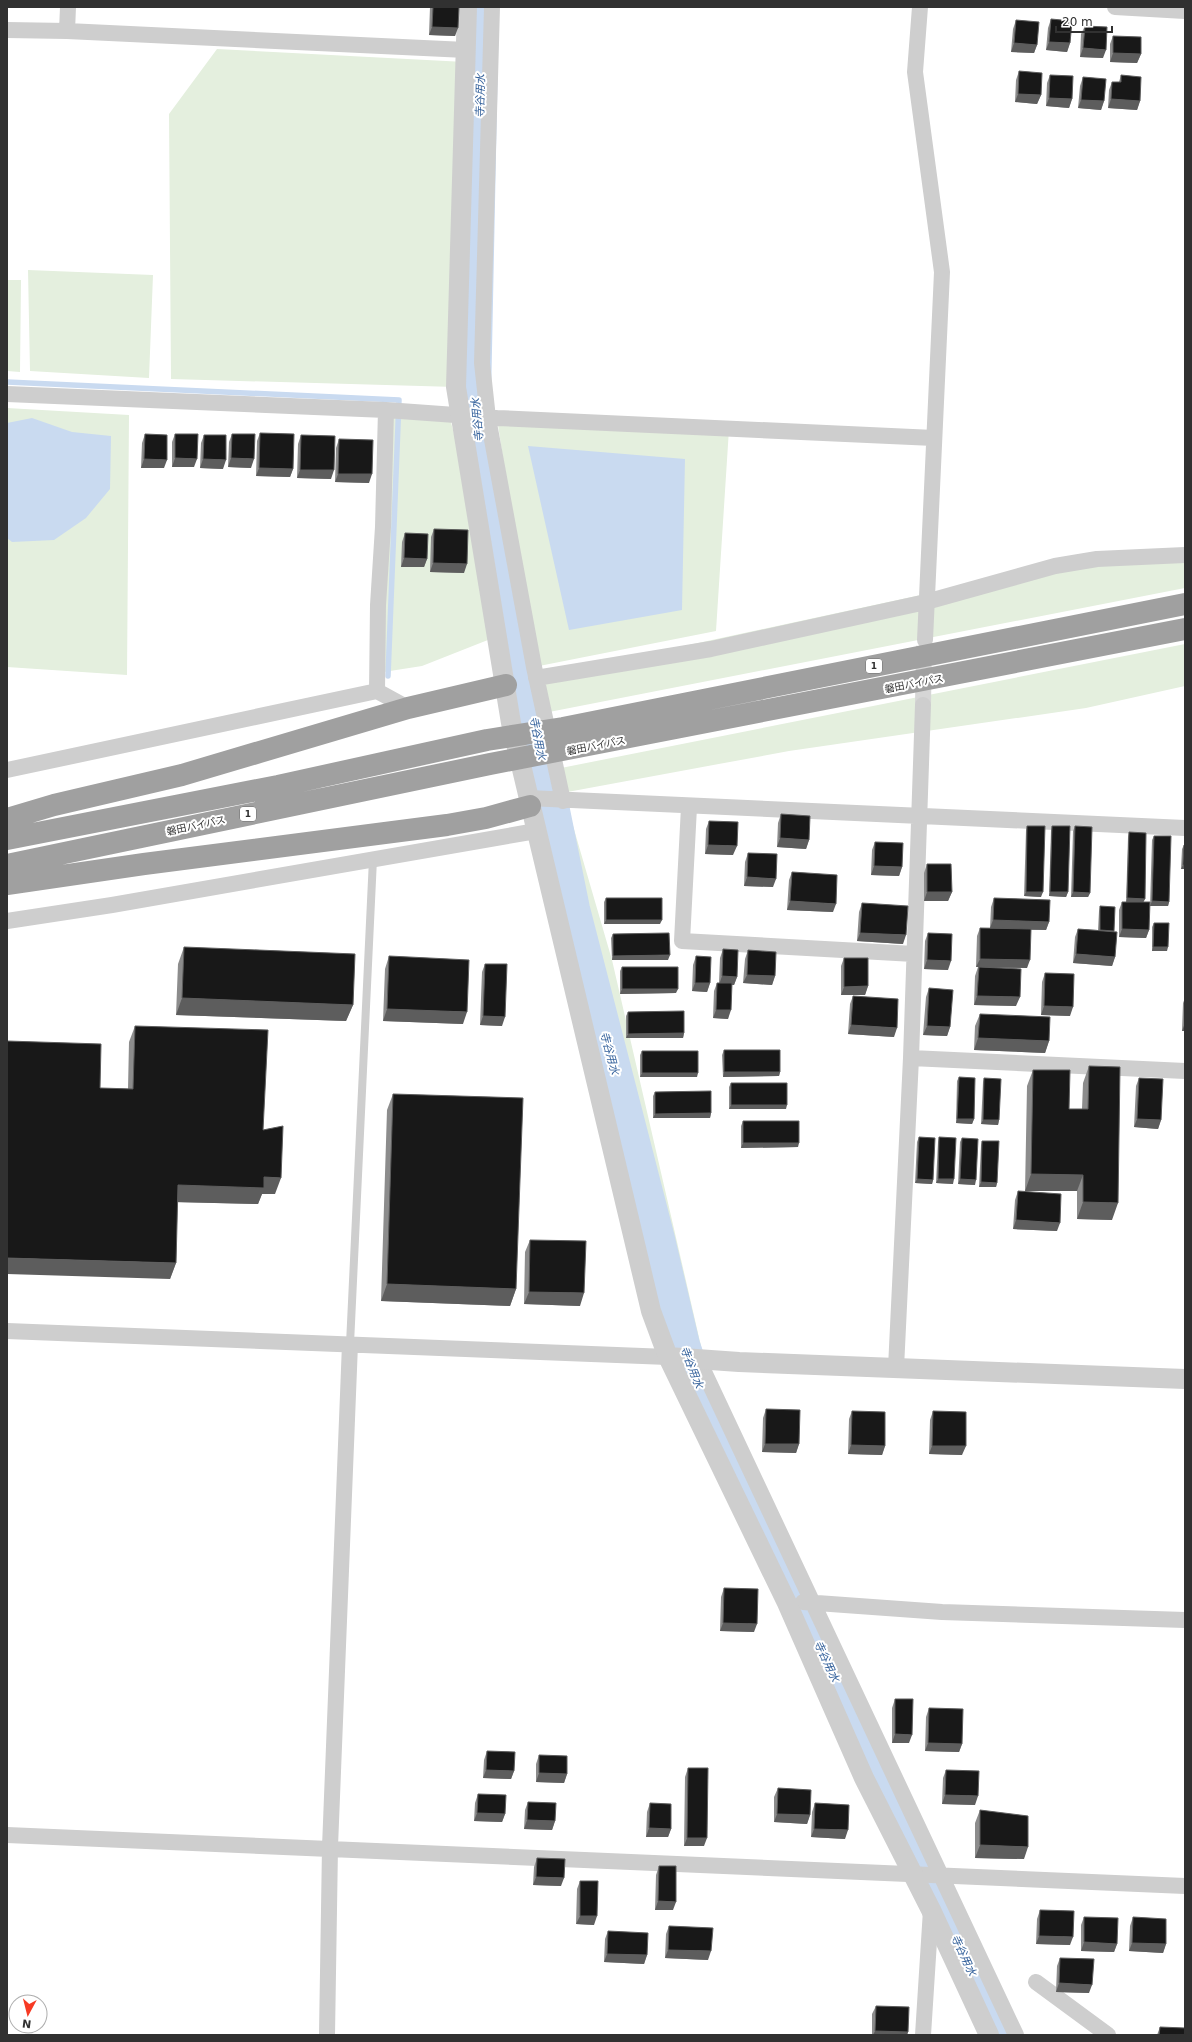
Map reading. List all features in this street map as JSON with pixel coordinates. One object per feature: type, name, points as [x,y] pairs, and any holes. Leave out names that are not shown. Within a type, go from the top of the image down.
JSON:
[{"type":"highway","name":"1","points":[[7,839],[278,786],[487,740],[562,728],[1185,604]]},
{"type":"highway","name":"磐田バイパス","points":[[7,865],[490,764],[1185,629]]},
{"type":"highway","points":[[7,819],[54,805],[182,775],[408,708],[506,685]]},
{"type":"highway","points":[[7,884],[144,864],[447,825],[486,818],[533,801]]},
{"type":"street","points":[[67,31],[68,7]]},
{"type":"street","points":[[467,7],[456,387],[475,417],[536,678],[560,800]]},
{"type":"street","points":[[492,7],[482,363],[475,417],[506,685],[511,723],[533,801],[536,831],[651,1311],[685,1358],[810,1602],[1016,2035]]},
{"type":"street","points":[[920,7],[915,72],[942,272],[925,640]]},
{"type":"street","points":[[1115,7],[1185,11]]},
{"type":"street","points":[[7,30],[67,31],[466,50]]},
{"type":"street","points":[[7,394],[387,410],[475,417],[934,438]]},
{"type":"street","points":[[377,691],[378,605],[383,527],[387,410]]},
{"type":"street","points":[[536,678],[711,649],[926,602],[1055,566],[1097,559],[1185,555]]},
{"type":"street","points":[[7,770],[377,691],[408,708]]},
{"type":"street","points":[[896,1368],[911,1058],[923,705]]},
{"type":"street","points":[[533,801],[560,800],[689,807],[1185,828]]},
{"type":"street","points":[[689,807],[682,941],[914,954]]},
{"type":"street","points":[[7,921],[112,905],[536,831]]},
{"type":"street","points":[[911,1058],[1185,1071]]},
{"type":"street","points":[[7,1331],[350,1344],[1185,1380]]},
{"type":"street","points":[[327,2035],[330,1847],[350,1344]]},
{"type":"street","points":[[685,1358],[864,1778],[931,1910],[989,2035]]},
{"type":"street","points":[[789,1603],[810,1602],[942,1612],[1185,1620]]},
{"type":"street","points":[[7,1835],[330,1847],[941,1877],[1185,1886]]},
{"type":"street","points":[[923,2035],[931,1910]]},
{"type":"street","points":[[1036,1982],[1108,2035]]},
{"type":"lane","points":[[350,1344],[373,859]]},
{"type":"green space","points":[[217,49],[465,62],[456,387],[171,379],[169,114]]},
{"type":"green space","points":[[28,270],[153,275],[149,378],[30,371]]},
{"type":"green space","points":[[7,280],[21,280],[20,372],[7,371]]},
{"type":"green space","points":[[7,408],[129,415],[127,675],[7,667]]},
{"type":"green space","points":[[386,410],[449,415],[481,535],[498,636],[422,666],[377,673]]},
{"type":"green space","points":[[497,418],[729,429],[716,631],[534,667]]},
{"type":"green space","points":[[1185,557],[1185,588],[544,713],[536,678],[1055,566]]},
{"type":"green space","points":[[1185,644],[1185,686],[1086,708],[789,751],[562,793],[556,769]]},
{"type":"green space","points":[[571,819],[612,960],[704,1359],[1016,2035],[988,2035],[668,1357],[536,831]]},
{"type":"water","points":[[32,418],[72,432],[111,436],[110,489],[86,518],[54,540],[12,542],[7,538],[7,423]]},
{"type":"water","points":[[528,446],[685,459],[682,610],[569,630]]},
{"type":"building","points":[[433,7],[459,7],[458,28],[432,27]]},
{"type":"building","points":[[1051,19],[1072,21],[1070,43],[1049,42]]},
{"type":"building","points":[[1016,20],[1039,22],[1037,45],[1014,43]]},
{"type":"building","points":[[1085,26],[1107,27],[1106,50],[1083,48]]},
{"type":"building","points":[[1113,36],[1141,37],[1141,54],[1113,53]]},
{"type":"building","points":[[1019,71],[1042,73],[1041,95],[1018,94]]},
{"type":"building","points":[[1050,75],[1073,76],[1072,99],[1049,98]]},
{"type":"building","points":[[1121,75],[1141,77],[1140,101],[1111,99],[1112,82],[1121,82]]},
{"type":"building","points":[[1083,77],[1106,79],[1104,101],[1081,100]]},
{"type":"building","points":[[260,433],[294,434],[293,469],[259,468]]},
{"type":"building","points":[[145,434],[167,435],[167,460],[144,459]]},
{"type":"building","points":[[175,434],[198,434],[197,459],[175,458]]},
{"type":"building","points":[[232,434],[255,434],[254,459],[231,458]]},
{"type":"building","points":[[204,435],[226,435],[226,460],[203,459]]},
{"type":"building","points":[[301,435],[335,436],[334,470],[300,470]]},
{"type":"building","points":[[339,439],[373,440],[372,474],[338,474]]},
{"type":"building","points":[[434,529],[468,530],[467,564],[433,563]]},
{"type":"building","points":[[405,533],[428,534],[427,559],[404,558]]},
{"type":"building","points":[[781,814],[810,816],[809,840],[780,838]]},
{"type":"building","points":[[709,821],[738,822],[737,846],[708,845]]},
{"type":"building","points":[[1027,826],[1045,826],[1043,892],[1026,892]]},
{"type":"building","points":[[1052,826],[1070,826],[1068,892],[1050,892]]},
{"type":"building","points":[[1075,826],[1092,827],[1090,893],[1073,892]]},
{"type":"building","points":[[1129,832],[1146,833],[1145,899],[1127,898]]},
{"type":"building","points":[[1154,836],[1171,836],[1169,902],[1152,901]]},
{"type":"building","points":[[875,842],[903,843],[902,867],[874,866]]},
{"type":"building","points":[[1184,845],[1185,865],[1183,865]]},
{"type":"building","points":[[748,853],[777,854],[776,879],[747,877]]},
{"type":"building","points":[[927,864],[951,864],[952,892],[927,892]]},
{"type":"building","points":[[792,872],[837,875],[836,904],[790,901]]},
{"type":"building","points":[[606,898],[662,898],[662,920],[606,920]]},
{"type":"building","points":[[994,898],[1050,900],[1049,922],[993,920]]},
{"type":"building","points":[[1122,902],[1150,902],[1149,930],[1122,929]]},
{"type":"building","points":[[862,903],[908,906],[906,935],[860,933]]},
{"type":"building","points":[[1100,906],[1115,907],[1114,931],[1100,930]]},
{"type":"building","points":[[1154,923],[1169,923],[1168,947],[1153,947]]},
{"type":"building","points":[[980,928],[1031,929],[1030,960],[980,959]]},
{"type":"building","points":[[1078,929],[1117,932],[1115,957],[1076,954]]},
{"type":"building","points":[[669,933],[670,955],[613,956],[613,934]]},
{"type":"building","points":[[928,933],[952,934],[951,961],[927,960]]},
{"type":"building","points":[[184,947],[355,954],[353,1005],[182,998]]},
{"type":"building","points":[[723,949],[738,950],[737,977],[722,976]]},
{"type":"building","points":[[748,950],[776,952],[775,976],[747,975]]},
{"type":"building","points":[[389,956],[469,960],[467,1012],[387,1009]]},
{"type":"building","points":[[696,956],[711,957],[710,983],[695,983]]},
{"type":"building","points":[[844,958],[868,958],[868,986],[844,987]]},
{"type":"building","points":[[485,964],[507,964],[505,1017],[483,1016]]},
{"type":"building","points":[[622,967],[678,967],[678,989],[622,989]]},
{"type":"building","points":[[979,967],[1021,969],[1020,997],[977,996]]},
{"type":"building","points":[[1045,973],[1074,974],[1073,1007],[1044,1006]]},
{"type":"building","points":[[717,983],[732,983],[731,1010],[716,1010]]},
{"type":"building","points":[[929,988],[953,990],[950,1027],[927,1026]]},
{"type":"building","points":[[853,996],[898,999],[897,1028],[851,1025]]},
{"type":"building","points":[[684,1011],[684,1033],[628,1034],[628,1012]]},
{"type":"building","points":[[980,1014],[1050,1017],[1049,1041],[978,1038]]},
{"type":"building","points":[[135,1026],[268,1030],[263,1130],[283,1126],[281,1178],[264,1177],[264,1188],[178,1185],[176,1263],[7,1258],[7,1041],[101,1044],[100,1088],[133,1089]]},
{"type":"building","points":[[724,1050],[780,1050],[780,1072],[724,1072]]},
{"type":"building","points":[[642,1051],[698,1051],[698,1073],[642,1073]]},
{"type":"building","points":[[1089,1066],[1120,1067],[1118,1203],[1083,1202],[1083,1175],[1031,1174],[1033,1070],[1070,1070],[1069,1109],[1088,1109]]},
{"type":"building","points":[[959,1077],[975,1078],[974,1119],[957,1119]]},
{"type":"building","points":[[984,1078],[1001,1079],[999,1120],[983,1120]]},
{"type":"building","points":[[1139,1078],[1163,1079],[1161,1120],[1137,1119]]},
{"type":"building","points":[[731,1083],[787,1083],[787,1105],[731,1105]]},
{"type":"building","points":[[711,1091],[711,1113],[655,1114],[655,1092]]},
{"type":"building","points":[[393,1094],[523,1098],[516,1289],[387,1284]]},
{"type":"building","points":[[743,1121],[799,1121],[799,1143],[743,1143]]},
{"type":"building","points":[[919,1137],[935,1138],[933,1180],[917,1179]]},
{"type":"building","points":[[939,1137],[956,1138],[954,1179],[938,1179]]},
{"type":"building","points":[[962,1138],[978,1139],[976,1180],[960,1179]]},
{"type":"building","points":[[982,1141],[999,1141],[997,1183],[981,1182]]},
{"type":"building","points":[[1018,1191],[1061,1194],[1060,1223],[1016,1220]]},
{"type":"building","points":[[530,1240],[586,1241],[584,1293],[529,1292]]},
{"type":"building","points":[[766,1409],[800,1410],[799,1444],[765,1444]]},
{"type":"building","points":[[852,1411],[885,1412],[885,1446],[851,1445]]},
{"type":"building","points":[[933,1411],[966,1412],[966,1446],[932,1446]]},
{"type":"building","points":[[724,1588],[758,1589],[757,1624],[723,1623]]},
{"type":"building","points":[[895,1699],[913,1699],[912,1735],[895,1734]]},
{"type":"building","points":[[929,1708],[963,1709],[962,1744],[928,1743]]},
{"type":"building","points":[[487,1751],[515,1752],[514,1771],[486,1770]]},
{"type":"building","points":[[539,1755],[567,1756],[567,1774],[539,1773]]},
{"type":"building","points":[[688,1768],[708,1768],[707,1838],[687,1838]]},
{"type":"building","points":[[946,1770],[979,1771],[978,1796],[945,1795]]},
{"type":"building","points":[[778,1788],[811,1790],[810,1815],[777,1814]]},
{"type":"building","points":[[478,1794],[506,1795],[505,1814],[477,1813]]},
{"type":"building","points":[[528,1802],[556,1803],[555,1821],[527,1820]]},
{"type":"building","points":[[650,1803],[671,1804],[671,1829],[649,1828]]},
{"type":"building","points":[[815,1803],[849,1805],[848,1830],[814,1829]]},
{"type":"building","points":[[980,1810],[1028,1816],[1028,1847],[980,1845]]},
{"type":"building","points":[[537,1858],[565,1859],[564,1878],[536,1877]]},
{"type":"building","points":[[659,1866],[676,1866],[676,1902],[658,1901]]},
{"type":"building","points":[[580,1881],[598,1881],[597,1916],[580,1916]]},
{"type":"building","points":[[1040,1910],[1074,1911],[1073,1937],[1039,1936]]},
{"type":"building","points":[[1084,1917],[1118,1918],[1117,1944],[1084,1942]]},
{"type":"building","points":[[1133,1917],[1166,1919],[1166,1944],[1132,1943]]},
{"type":"building","points":[[669,1926],[713,1928],[711,1951],[668,1950]]},
{"type":"building","points":[[608,1931],[648,1933],[647,1955],[607,1954]]},
{"type":"building","points":[[1060,1958],[1094,1959],[1092,1985],[1059,1983]]},
{"type":"building","points":[[876,2006],[909,2007],[908,2032],[875,2031]]},
{"type":"building","points":[[1160,2027],[1185,2028],[1185,2035],[1159,2035]]},
{"type":"waterway","name":"寺谷用水","points":[[482,7],[474,399],[480,452],[573,909],[658,1239],[683,1345],[692,1372],[805,1610],[1002,2035]]},
{"type":"waterway","points":[[7,382],[399,400],[388,676]]},
{"type":"tunnel","points":[[923,705],[924,646]]}]
